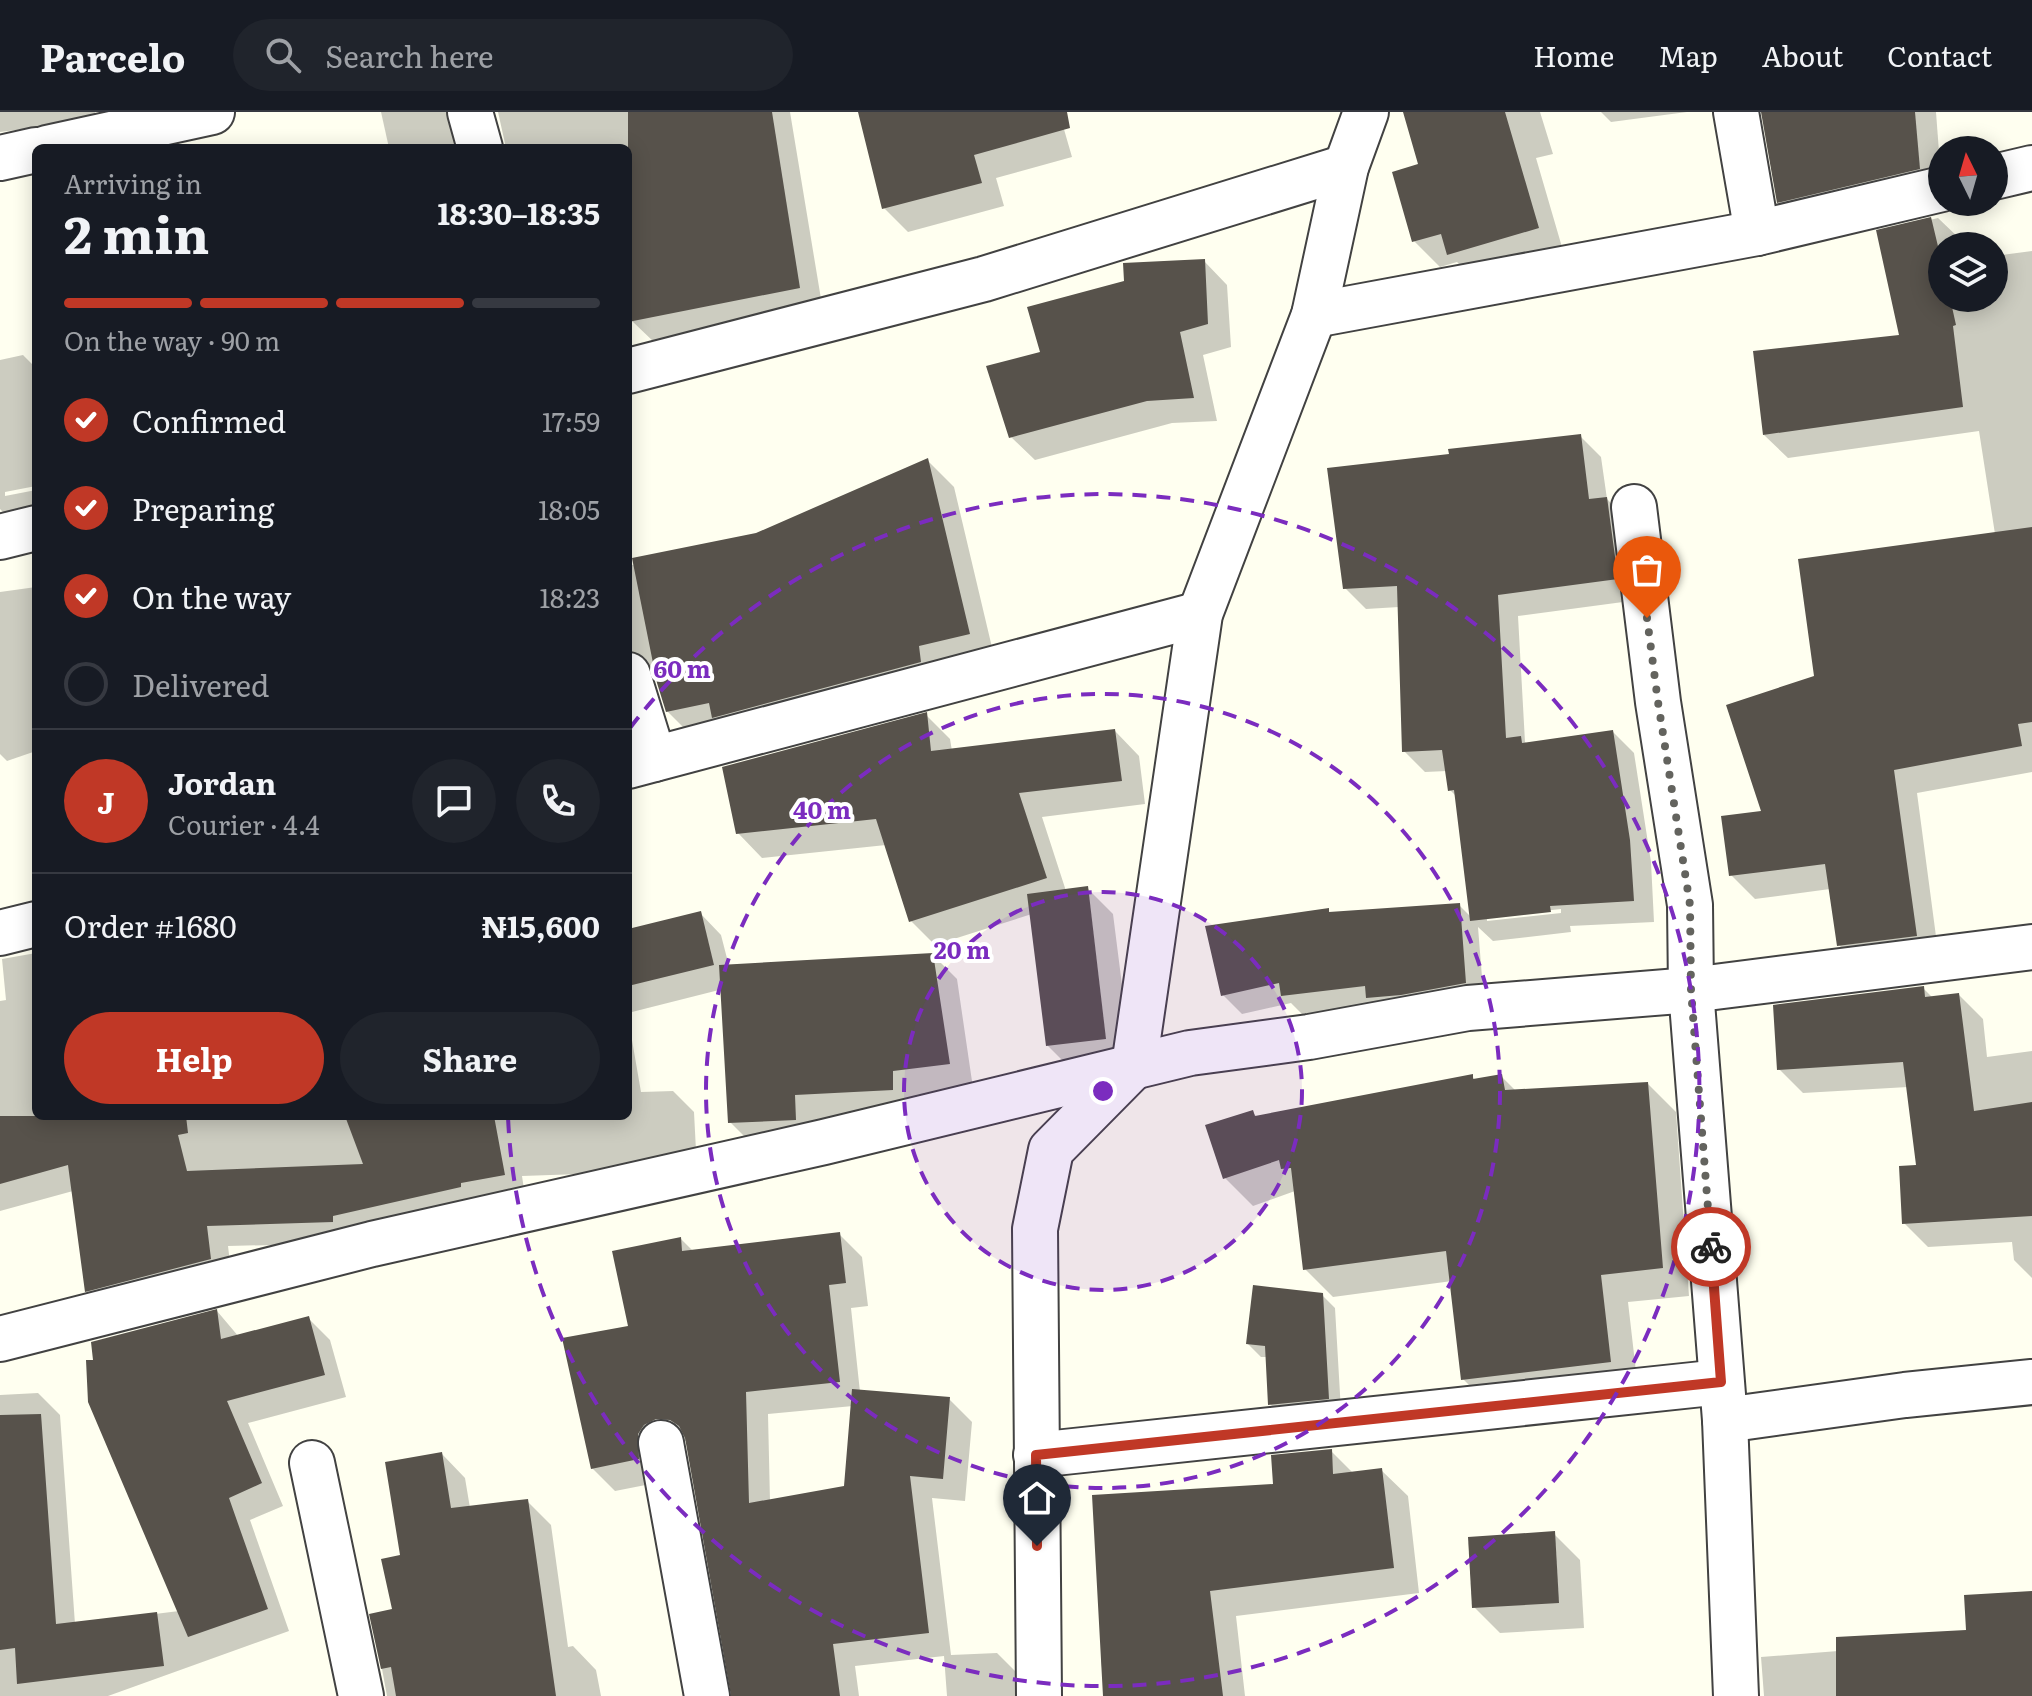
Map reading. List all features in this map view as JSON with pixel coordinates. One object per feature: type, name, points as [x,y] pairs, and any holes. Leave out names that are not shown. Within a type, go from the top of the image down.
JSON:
[{"type":"street","points":[[65,144],[212,112]]},
{"type":"street","points":[[470,112],[479,144]]},
{"type":"street","points":[[1039,1696],[1035,1229],[1051,1150],[1134,1066],[1200,614],[1314,315],[1346,167],[1366,112]]},
{"type":"street","points":[[1736,112],[1757,233]]},
{"type":"street","points":[[0,158],[32,151]]},
{"type":"street","points":[[632,370],[984,279],[1346,167]]},
{"type":"street","points":[[2008,174],[2032,168]]},
{"type":"street","points":[[1314,315],[1757,233],[1928,192]]},
{"type":"street","points":[[1634,507],[1658,702],[1690,905],[1691,990],[1723,1401],[1736,1696]]},
{"type":"street","points":[[0,537],[32,529]]},
{"type":"street","points":[[632,702],[641,762],[1200,614]]},
{"type":"street","points":[[0,933],[32,925]]},
{"type":"street","points":[[0,1339],[372,1244],[809,1146],[1190,1053],[1309,1037],[1468,1008],[1691,990],[2032,947]]},
{"type":"street","points":[[1036,1455],[1723,1401],[1905,1395],[2032,1382]]},
{"type":"street","points":[[661,1443],[707,1696]]},
{"type":"street","points":[[312,1463],[361,1696]]},
{"type":"building","points":[[628,112],[772,112],[800,288],[632,321],[632,144],[628,144]]},
{"type":"building","points":[[858,112],[1067,112],[1070,128],[974,155],[982,183],[882,209]]},
{"type":"building","points":[[1403,112],[1505,112],[1539,228],[1447,255],[1441,234],[1412,242],[1392,172],[1418,164]]},
{"type":"building","points":[[1761,112],[1915,112],[1920,169],[1777,203]]},
{"type":"building","points":[[1931,217],[1935,232],[1928,232],[1928,312],[1953,312],[1963,407],[1763,435],[1753,351],[1899,335],[1876,230]]},
{"type":"building","points":[[1205,259],[1208,324],[1180,332],[1194,398],[1147,401],[1009,438],[986,366],[1040,352],[1027,307],[1124,281],[1123,263]]},
{"type":"building","points":[[1581,434],[1589,499],[1607,497],[1618,579],[1498,595],[1506,738],[1521,736],[1522,743],[1613,730],[1630,840],[1634,901],[1550,906],[1551,912],[1470,921],[1454,790],[1448,791],[1442,750],[1402,752],[1397,586],[1343,589],[1327,468],[1449,454],[1448,449]]},
{"type":"building","points":[[928,458],[970,634],[919,646],[921,662],[712,718],[709,703],[666,712],[657,683],[632,558],[756,533]]},
{"type":"building","points":[[2032,527],[2032,722],[2018,724],[2022,746],[1894,770],[1917,936],[1837,946],[1825,864],[1729,876],[1721,816],[1761,811],[1726,705],[1814,676],[1798,559]]},
{"type":"building","points":[[927,712],[931,751],[1115,729],[1122,781],[1019,793],[1047,878],[909,922],[876,819],[736,834],[722,767]]},
{"type":"building","points":[[1088,886],[1106,1039],[1046,1046],[1027,894]]},
{"type":"building","points":[[1460,903],[1466,983],[1366,998],[1365,986],[1281,996],[1279,983],[1221,996],[1205,926],[1329,908],[1329,912]]},
{"type":"building","points":[[701,911],[714,965],[632,985],[632,928]]},
{"type":"building","points":[[933,953],[950,1064],[893,1071],[893,1090],[795,1095],[796,1120],[728,1123],[719,965]]},
{"type":"building","points":[[1924,986],[1925,997],[1959,993],[1974,1111],[2032,1102],[2032,1216],[1902,1224],[1899,1166],[1916,1165],[1903,1062],[1777,1070],[1773,1005]]},
{"type":"building","points":[[1473,1074],[1473,1079],[1502,1074],[1505,1090],[1648,1082],[1663,1268],[1601,1275],[1611,1362],[1461,1380],[1446,1251],[1303,1270],[1291,1168],[1281,1169],[1279,1160],[1223,1179],[1205,1125],[1253,1110],[1255,1116]]},
{"type":"building","points":[[0,1116],[32,1116],[32,1120],[186,1120],[188,1133],[178,1135],[187,1171],[363,1164],[346,1120],[495,1120],[505,1175],[461,1183],[461,1187],[333,1216],[333,1222],[207,1226],[211,1259],[85,1292],[68,1165],[0,1184]]},
{"type":"building","points":[[840,1232],[846,1283],[829,1285],[840,1382],[746,1392],[749,1503],[844,1486],[852,1389],[950,1397],[943,1479],[910,1476],[929,1633],[833,1644],[840,1696],[731,1696],[685,1438],[679,1426],[670,1420],[656,1419],[644,1425],[638,1434],[639,1459],[591,1469],[562,1338],[628,1326],[612,1251],[681,1237],[682,1251]]},
{"type":"building","points":[[1253,1285],[1323,1293],[1329,1399],[1268,1405],[1265,1346],[1246,1344]]},
{"type":"building","points":[[217,1309],[221,1339],[309,1316],[325,1375],[227,1401],[262,1483],[229,1498],[268,1609],[188,1637],[88,1402],[86,1360],[93,1360],[91,1342]]},
{"type":"building","points":[[41,1414],[56,1624],[157,1612],[164,1666],[17,1684],[15,1648],[0,1650],[0,1415]]},
{"type":"building","points":[[1332,1449],[1333,1474],[1382,1468],[1394,1568],[1210,1591],[1223,1696],[1103,1696],[1092,1495],[1273,1484],[1271,1455]]},
{"type":"building","points":[[442,1452],[451,1508],[528,1499],[556,1696],[396,1696],[391,1667],[381,1669],[369,1614],[392,1609],[381,1559],[400,1555],[385,1462]]},
{"type":"building","points":[[1555,1531],[1559,1603],[1472,1608],[1468,1537]]},
{"type":"building","points":[[2032,1591],[2032,1696],[1836,1696],[1836,1637],[1966,1630],[1964,1595]]},
{"type":"way so far","points":[[1647,618],[1690,905],[1691,990],[1711,1247]]},
{"type":"route","points":[[1037,1546],[1036,1455],[1721,1382],[1711,1247]]}]
